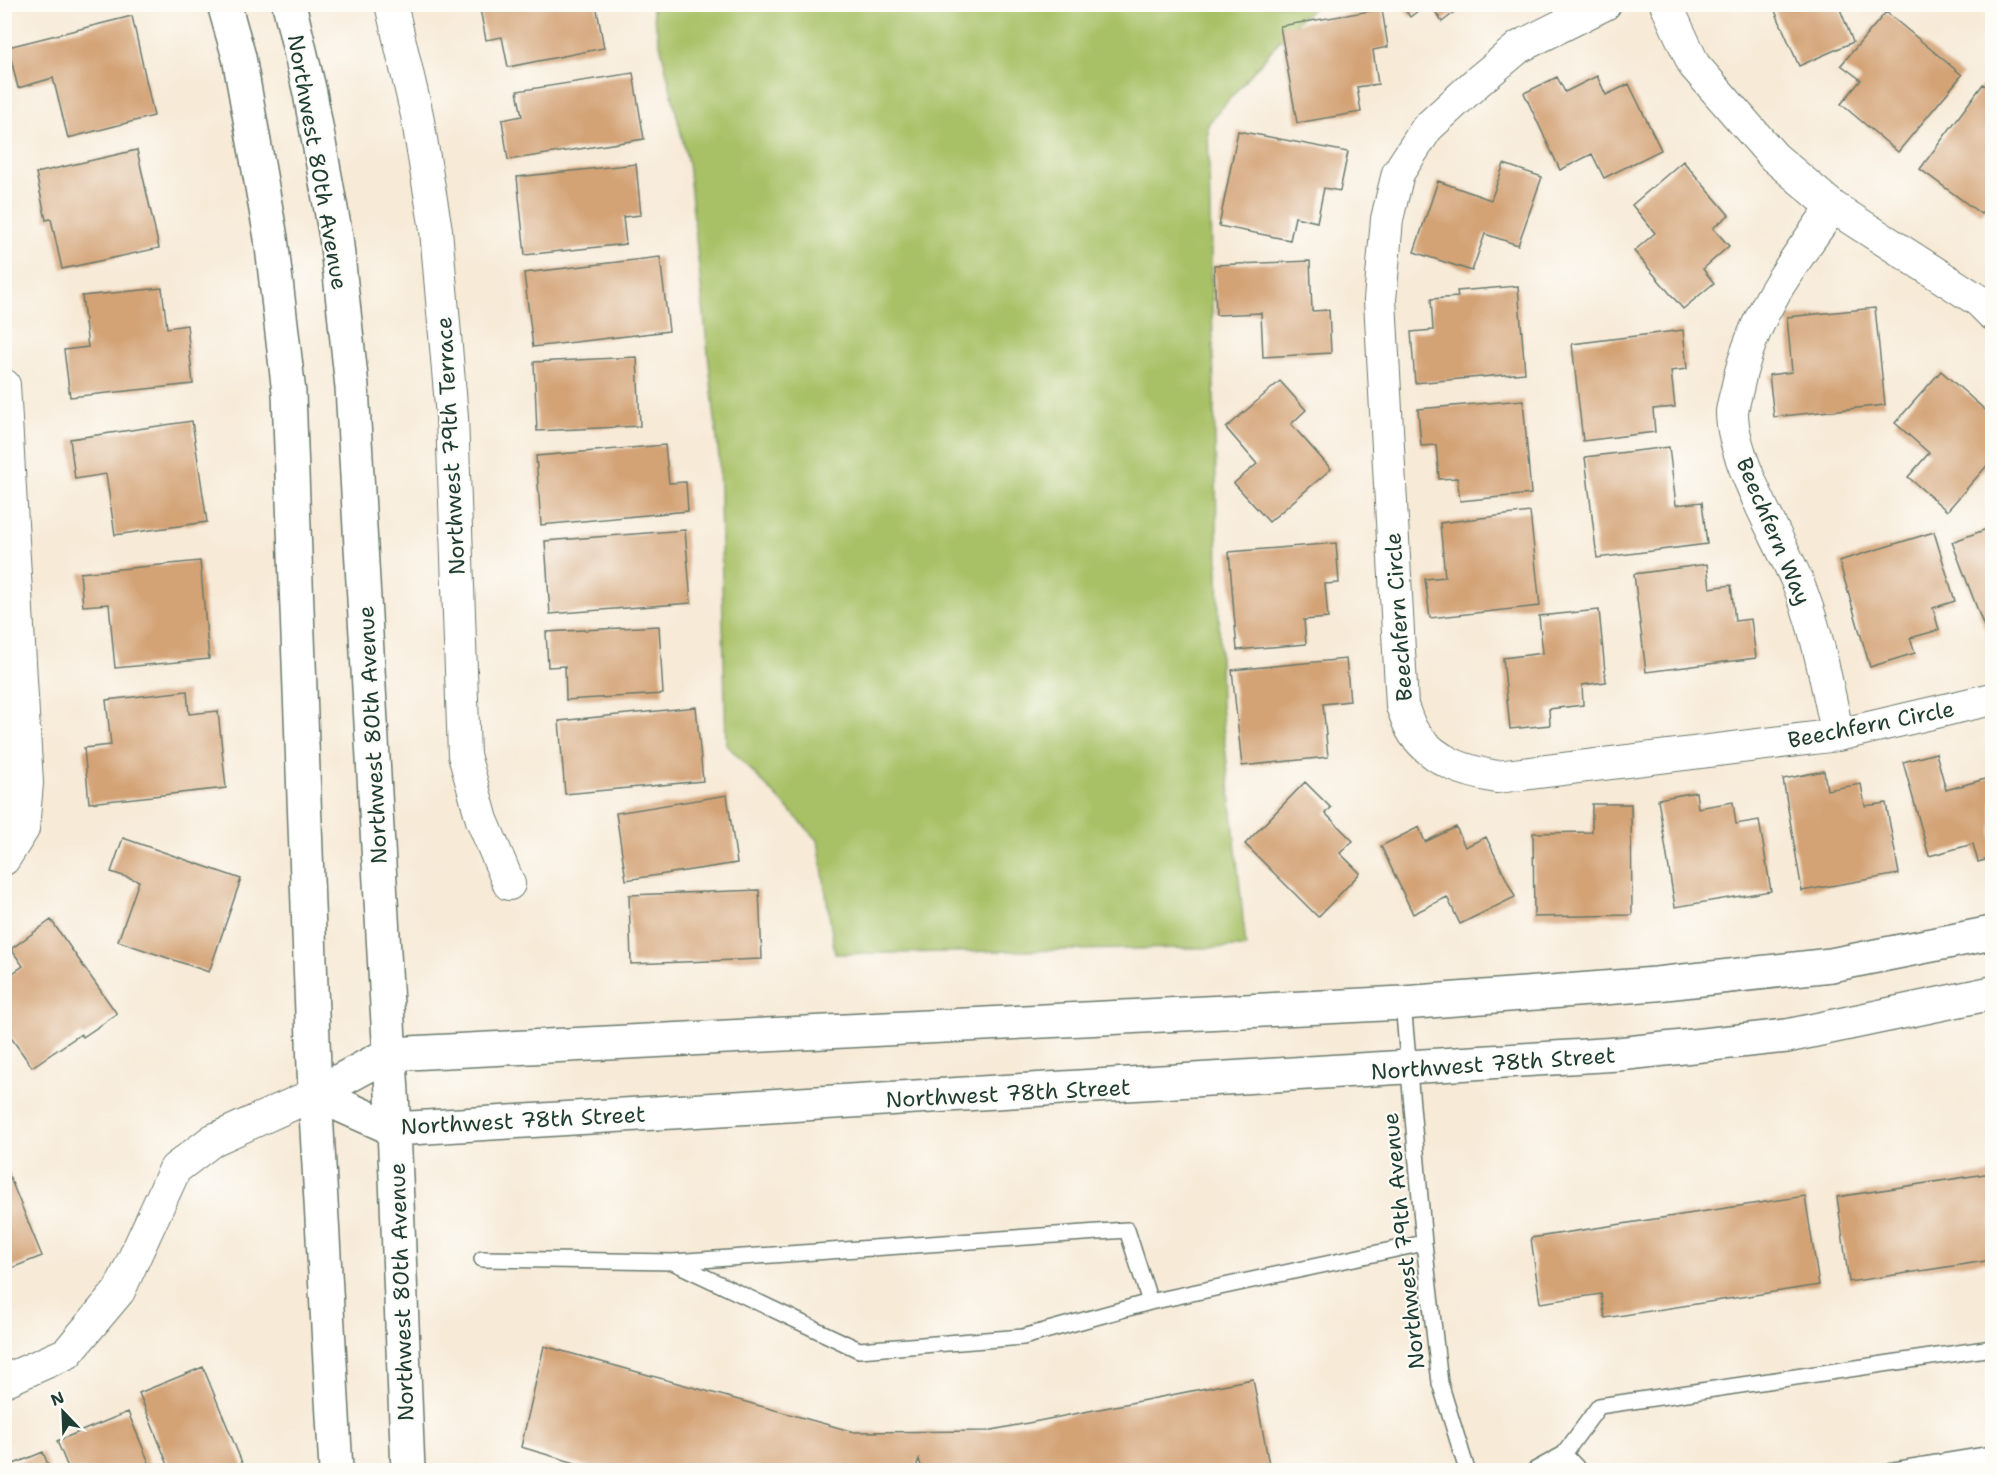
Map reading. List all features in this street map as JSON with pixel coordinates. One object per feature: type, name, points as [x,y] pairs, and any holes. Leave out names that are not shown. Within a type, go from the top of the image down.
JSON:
[{"type":"street","points":[[224,4],[238,57],[271,238],[289,393],[315,1094],[336,1470]]},
{"type":"street","name":"Northwest 80th Avenue","points":[[289,4],[310,93],[336,237],[352,387],[394,1129],[408,1470]]},
{"type":"street","name":"Northwest 79th Terrace","points":[[391,4],[417,115],[436,230],[452,417],[464,755],[482,820],[509,884]]},
{"type":"street","name":"Beechfern Circle","points":[[1605,4],[1519,47],[1427,128],[1398,174],[1387,219],[1380,300],[1402,706],[1414,735],[1437,755],[1464,771],[1497,777],[1838,735],[1992,699]]},
{"type":"street","points":[[1666,4],[1694,65],[1774,157],[1833,207],[1979,301],[1992,314]]},
{"type":"street","name":"Beechfern Way","points":[[1833,207],[1783,275],[1760,316],[1742,364],[1732,412],[1741,456],[1797,582],[1814,629],[1838,735]]},
{"type":"street","points":[[4,386],[27,783],[23,829],[4,859]]},
{"type":"street","points":[[4,1381],[67,1353],[119,1291],[175,1169],[213,1140],[315,1094],[389,1054],[1403,1003],[1656,984],[1831,965],[1992,933]]},
{"type":"street","name":"Northwest 78th Street","points":[[315,1094],[394,1129],[1408,1069],[1618,1054],[1787,1036],[1992,993]]},
{"type":"lane","name":"Northwest 79th Avenue","points":[[1403,1003],[1424,1243],[1440,1383],[1467,1470]]},
{"type":"lane","points":[[482,1259],[673,1262],[1127,1230],[1150,1302]]},
{"type":"lane","points":[[673,1262],[860,1350],[1023,1337],[1150,1302],[1424,1243]]},
{"type":"lane","points":[[1534,1470],[1564,1454],[1599,1406],[1992,1348]]},
{"type":"lane","points":[[1564,1454],[1579,1470]]},
{"type":"lane","points":[[1894,1470],[1992,1455]]},
{"type":"green space","points":[[651,5],[1318,5],[1294,24],[1208,124],[1221,706],[1246,947],[835,954],[818,840],[726,744],[719,458],[688,163]]},
{"type":"building","points":[[479,4],[596,4],[604,48],[508,67],[502,37],[486,40]]},
{"type":"building","points":[[1401,4],[1427,4],[1410,17]]},
{"type":"building","points":[[1430,4],[1465,4],[1442,22]]},
{"type":"building","points":[[1772,4],[1838,4],[1853,42],[1799,66]]},
{"type":"building","points":[[1382,9],[1388,47],[1373,50],[1378,84],[1357,87],[1361,112],[1297,123],[1280,26]]},
{"type":"building","points":[[1886,12],[1962,75],[1898,152],[1841,104],[1861,80],[1841,65]]},
{"type":"building","points":[[132,16],[154,116],[68,138],[53,78],[18,88],[8,47]]},
{"type":"building","points":[[633,73],[644,139],[508,160],[502,120],[522,116],[517,91]]},
{"type":"building","points":[[1597,76],[1606,95],[1629,84],[1661,150],[1604,178],[1592,154],[1560,170],[1524,93],[1557,77],[1565,92]]},
{"type":"building","points":[[1983,84],[1992,91],[1992,198],[1981,214],[1920,169]]},
{"type":"building","points":[[1238,131],[1348,152],[1340,191],[1324,188],[1317,222],[1295,217],[1290,240],[1219,226]]},
{"type":"building","points":[[137,150],[159,248],[62,269],[51,219],[46,220],[36,173]]},
{"type":"building","points":[[1683,161],[1729,215],[1713,228],[1729,246],[1703,269],[1714,283],[1683,309],[1634,251],[1655,233],[1632,205]]},
{"type":"building","points":[[636,164],[641,215],[623,217],[626,244],[525,255],[517,177]]},
{"type":"building","points":[[1504,164],[1542,177],[1518,245],[1485,234],[1472,271],[1414,252],[1438,181],[1491,200]]},
{"type":"building","points":[[660,257],[669,331],[533,347],[524,273]]},
{"type":"building","points":[[1310,261],[1312,311],[1329,310],[1331,353],[1263,357],[1261,313],[1216,315],[1214,265]]},
{"type":"building","points":[[1518,286],[1525,373],[1415,383],[1411,332],[1433,330],[1431,299],[1458,297],[1457,291]]},
{"type":"building","points":[[162,288],[167,328],[187,325],[193,384],[70,397],[64,350],[88,347],[82,296]]},
{"type":"building","points":[[1875,308],[1885,405],[1774,417],[1769,375],[1792,372],[1787,317]]},
{"type":"building","points":[[1683,330],[1687,369],[1671,371],[1675,407],[1653,409],[1655,432],[1583,441],[1572,344]]},
{"type":"building","points":[[637,357],[640,426],[537,431],[534,362]]},
{"type":"building","points":[[1941,371],[1992,416],[1992,460],[1947,511],[1908,477],[1929,453],[1895,423]]},
{"type":"building","points":[[1280,381],[1306,410],[1291,424],[1331,469],[1269,522],[1234,483],[1257,464],[1226,428]]},
{"type":"building","points":[[1523,400],[1531,494],[1460,501],[1457,478],[1439,479],[1436,445],[1421,446],[1418,409]]},
{"type":"building","points":[[192,421],[207,522],[115,535],[106,474],[75,479],[70,439]]},
{"type":"building","points":[[665,445],[669,483],[686,482],[688,511],[541,525],[536,456]]},
{"type":"building","points":[[1669,447],[1676,505],[1702,502],[1707,544],[1597,558],[1585,457]]},
{"type":"building","points":[[1530,512],[1540,606],[1430,618],[1425,579],[1445,577],[1440,523]]},
{"type":"building","points":[[1992,527],[1992,648],[1952,542]]},
{"type":"building","points":[[685,530],[691,603],[550,614],[545,541]]},
{"type":"building","points":[[1934,532],[1955,601],[1933,608],[1939,630],[1910,638],[1915,653],[1870,667],[1839,561]]},
{"type":"building","points":[[1336,543],[1339,583],[1325,584],[1328,618],[1304,620],[1306,644],[1237,650],[1229,552]]},
{"type":"building","points":[[200,561],[209,659],[115,668],[109,604],[83,606],[80,573]]},
{"type":"building","points":[[1707,564],[1710,588],[1731,585],[1735,621],[1751,619],[1756,658],[1646,672],[1634,574]]},
{"type":"building","points":[[1599,610],[1606,682],[1582,685],[1583,705],[1549,709],[1550,725],[1510,729],[1503,658],[1543,653],[1539,616]]},
{"type":"building","points":[[659,626],[663,694],[566,700],[565,666],[548,667],[546,632]]},
{"type":"building","points":[[1346,659],[1350,701],[1323,704],[1328,757],[1242,766],[1232,670]]},
{"type":"building","points":[[187,691],[189,714],[218,711],[226,788],[89,803],[84,748],[111,745],[106,700]]},
{"type":"building","points":[[696,707],[703,781],[565,794],[559,721]]},
{"type":"building","points":[[1936,753],[1946,790],[1992,777],[1992,858],[1978,862],[1973,844],[1929,856],[1903,762]]},
{"type":"building","points":[[1824,771],[1827,790],[1861,784],[1865,806],[1886,803],[1899,874],[1802,891],[1783,779]]},
{"type":"building","points":[[1305,782],[1331,808],[1325,813],[1353,841],[1340,853],[1360,873],[1318,917],[1245,844]]},
{"type":"building","points":[[1696,792],[1698,808],[1733,802],[1736,824],[1759,820],[1771,891],[1675,907],[1658,799]]},
{"type":"building","points":[[727,795],[737,863],[626,880],[616,813]]},
{"type":"building","points":[[1592,804],[1631,804],[1632,915],[1534,917],[1533,833],[1592,832]]},
{"type":"building","points":[[1419,827],[1425,842],[1456,827],[1465,847],[1486,837],[1515,897],[1460,924],[1447,897],[1413,914],[1381,846]]},
{"type":"building","points":[[123,838],[241,879],[209,972],[118,941],[139,881],[111,872]]},
{"type":"building","points":[[759,890],[762,959],[631,964],[629,895]]},
{"type":"building","points":[[51,920],[117,1014],[83,1037],[81,1034],[32,1067],[4,1028],[4,979],[23,966],[11,949]]},
{"type":"building","points":[[4,1163],[42,1256],[4,1271]]},
{"type":"building","points":[[1992,1173],[1992,1260],[1849,1282],[1837,1197]]},
{"type":"building","points":[[1805,1196],[1819,1285],[1605,1318],[1601,1294],[1540,1303],[1531,1238]]},
{"type":"building","points":[[544,1346],[854,1432],[987,1431],[1253,1379],[1270,1470],[922,1470],[919,1459],[915,1470],[599,1470],[521,1447]]},
{"type":"building","points":[[203,1367],[245,1470],[170,1470],[139,1393]]},
{"type":"building","points":[[128,1412],[152,1470],[69,1470],[57,1441]]},
{"type":"building","points":[[43,1452],[50,1470],[4,1470],[4,1468]]}]
